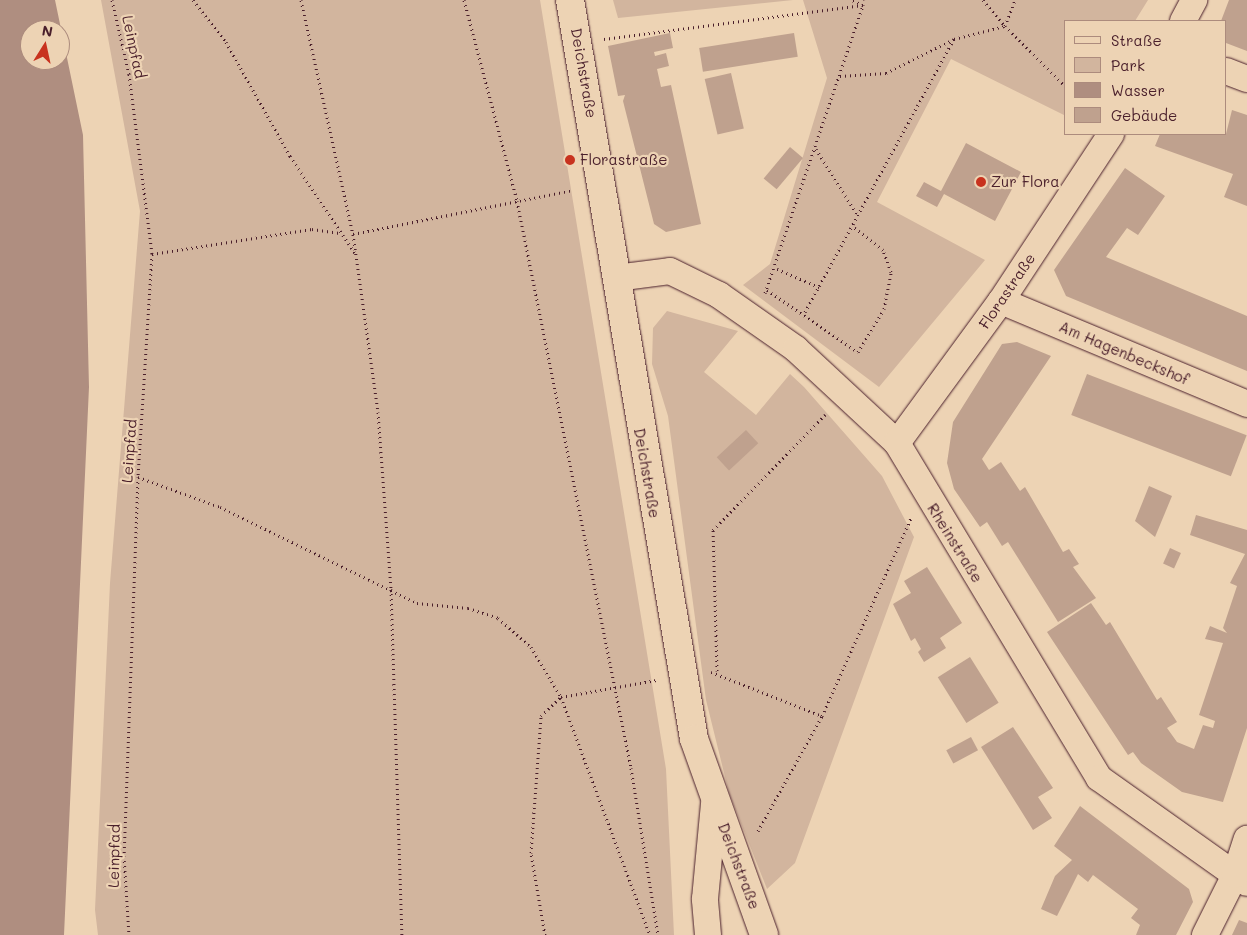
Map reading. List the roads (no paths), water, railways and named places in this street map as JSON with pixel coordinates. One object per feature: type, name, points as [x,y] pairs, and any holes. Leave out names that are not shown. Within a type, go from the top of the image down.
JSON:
[{"type":"street","name":"Deichstraße","points":[[570,0],[579,42],[616,278],[694,739],[714,803],[740,864],[764,935]]},
{"type":"street","points":[[1184,20],[1194,0]]},
{"type":"street","points":[[1227,71],[1247,79]]},
{"type":"street","name":"Florastraße","points":[[897,443],[1001,301],[1110,135]]},
{"type":"street","name":"Rheinstraße","points":[[616,278],[670,271],[754,317],[845,394],[897,443],[928,499],[1099,778],[1241,879]]},
{"type":"street","name":"Am Hagenbeckshof","points":[[1001,301],[1247,404]]},
{"type":"street","points":[[708,935],[705,899],[714,803]]},
{"type":"street","points":[[1206,935],[1241,879],[1247,839]]},
{"type":"water","points":[[0,0],[55,0],[59,20],[20,20],[20,70],[70,70],[83,135],[89,387],[64,935],[0,935]]},
{"type":"place","name":"Florastraße","points":[[570,160]]},
{"type":"place","name":"Zur Flora","points":[[981,182]]}]
